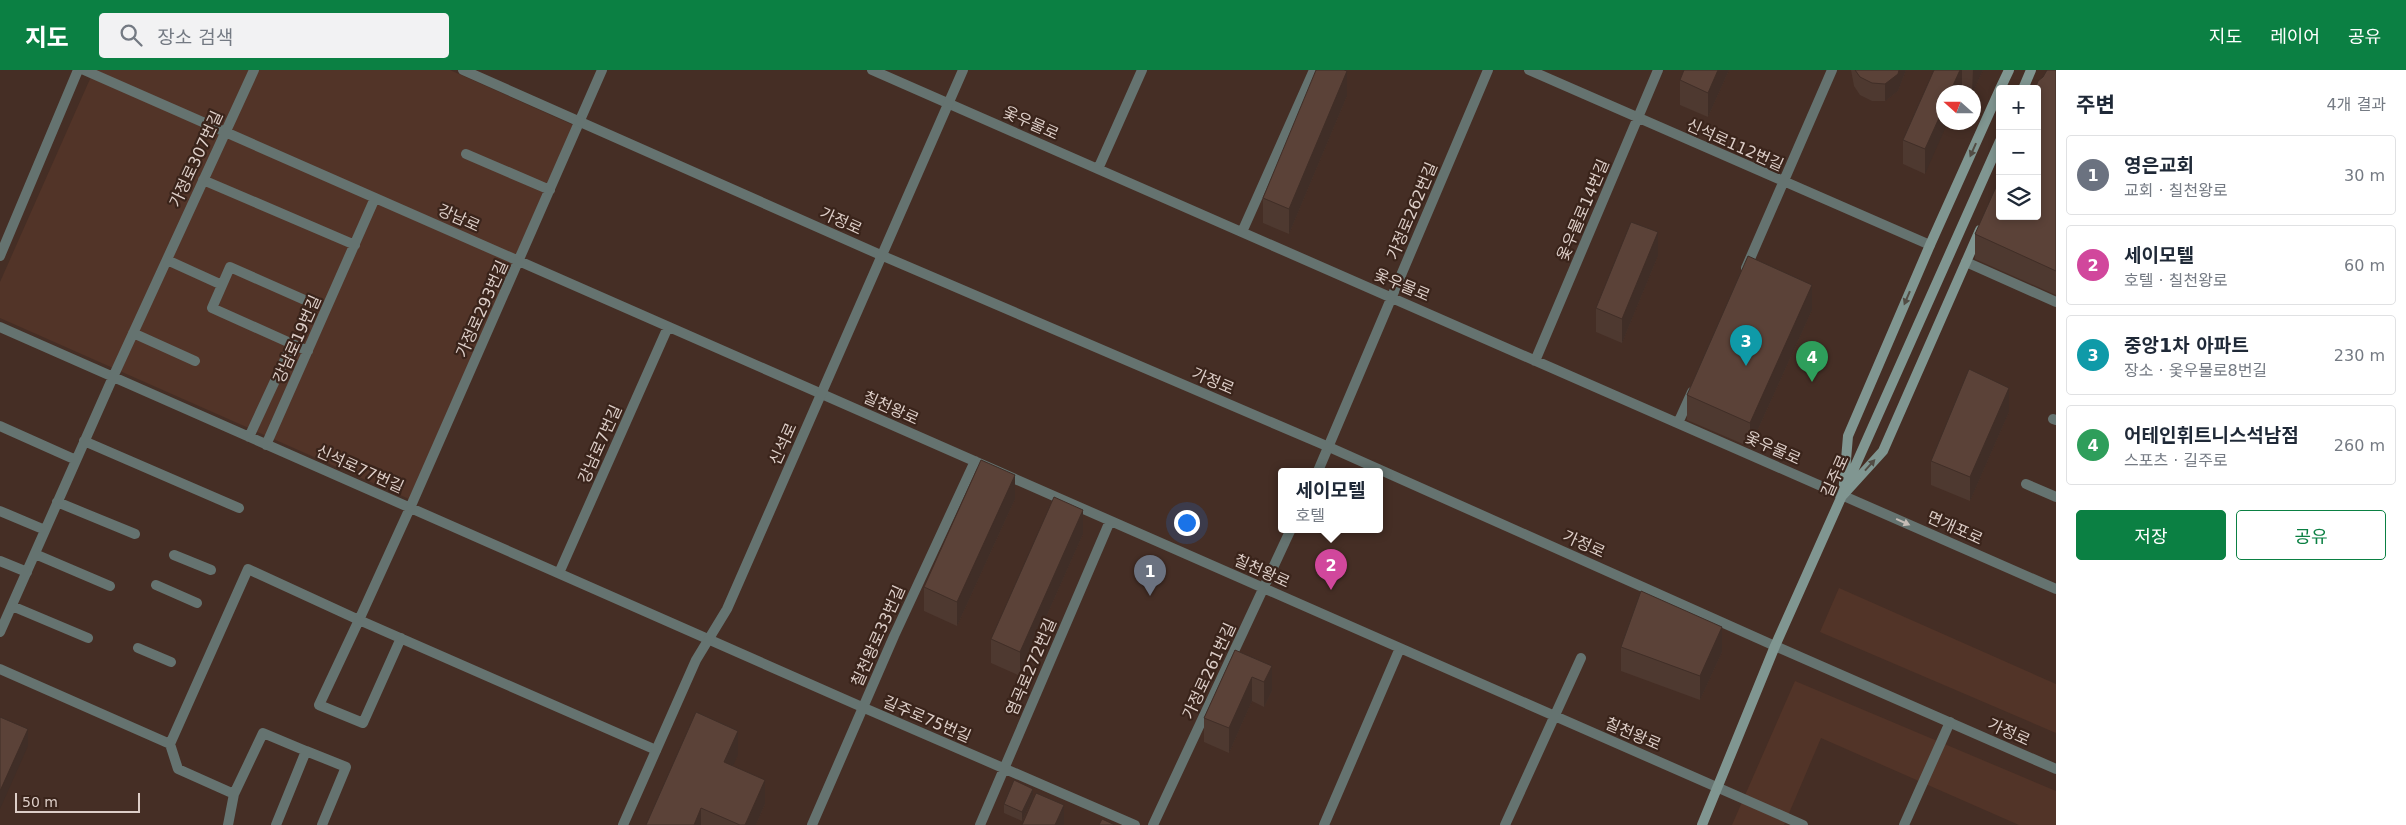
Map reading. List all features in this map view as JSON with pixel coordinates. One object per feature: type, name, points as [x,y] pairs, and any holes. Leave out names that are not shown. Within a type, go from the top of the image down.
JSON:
[{"type":"main road","points":[[2002,85],[2008,70]]},
{"type":"main road","points":[[2025,85],[2031,70]]},
{"type":"main road","points":[[1843,496],[1848,436],[1996,98]]},
{"type":"main road","name":"길주로","points":[[1702,825],[1775,646],[1996,150]]},
{"type":"main road","points":[[1843,496],[1883,451],[1985,219]]},
{"type":"street","points":[[0,256],[78,70]]},
{"type":"street","name":"강남로","points":[[84,70],[821,394]]},
{"type":"street","name":"가정로307번길","points":[[0,632],[84,441],[254,70]]},
{"type":"street","name":"가정로","points":[[463,70],[884,256],[1376,468]]},
{"type":"street","name":"가정로293번길","points":[[401,638],[363,723],[319,705],[410,508],[602,70]]},
{"type":"street","name":"옻우물로","points":[[872,70],[1843,496]]},
{"type":"street","name":"신석로","points":[[623,825],[696,660],[727,609],[884,256],[963,70]]},
{"type":"street","points":[[1098,169],[1142,70]]},
{"type":"street","points":[[1242,232],[1314,70]]},
{"type":"street","name":"가정로262번길","points":[[1329,447],[1488,70]]},
{"type":"street","name":"신석로112번길","points":[[1530,70],[1930,245]]},
{"type":"street","name":"옻우물로14번길","points":[[1535,361],[1658,70]]},
{"type":"street","points":[[1740,280],[1832,70]]},
{"type":"street","points":[[466,154],[550,190]]},
{"type":"street","points":[[203,180],[355,245]]},
{"type":"street","name":"강남로19번길","points":[[266,445],[375,198]]},
{"type":"street","points":[[166,260],[222,285]]},
{"type":"street","points":[[1966,262],[2056,302]]},
{"type":"street","points":[[308,351],[212,308],[230,267],[316,306]]},
{"type":"street","name":"강남로7번길","points":[[559,573],[668,327]]},
{"type":"street","name":"신석로77번길","points":[[0,328],[708,638]]},
{"type":"street","points":[[133,333],[195,361]]},
{"type":"street","points":[[250,437],[292,344]]},
{"type":"street","points":[[1678,423],[1698,379]]},
{"type":"street","name":"칠천왕로","points":[[821,394],[1803,825]]},
{"type":"street","points":[[0,426],[76,460]]},
{"type":"street","points":[[84,441],[239,508]]},
{"type":"street","points":[[1319,468],[1329,447]]},
{"type":"street","name":"칠천왕로33번길","points":[[812,825],[862,707],[975,461]]},
{"type":"street","name":"가정로","points":[[1383,471],[2056,769]]},
{"type":"street","points":[[2026,484],[2056,497]]},
{"type":"street","name":"면개포로","points":[[1843,496],[2056,589]]},
{"type":"street","points":[[58,502],[135,534]]},
{"type":"street","points":[[0,511],[45,530]]},
{"type":"street","name":"염곡로272번길","points":[[980,825],[1110,521]]},
{"type":"street","name":"가정로261번길","points":[[1154,825],[1289,533]]},
{"type":"street","points":[[35,554],[110,586]]},
{"type":"street","points":[[174,555],[211,570]]},
{"type":"street","points":[[0,561],[27,572]]},
{"type":"street","points":[[234,794],[178,770],[170,744],[248,569],[359,620],[656,750]]},
{"type":"street","points":[[156,585],[197,603]]},
{"type":"street","points":[[12,606],[88,638]]},
{"type":"street","name":"길주로75번길","points":[[708,638],[1135,825]]},
{"type":"street","points":[[138,648],[171,662]]},
{"type":"street","points":[[1324,825],[1400,648]]},
{"type":"street","points":[[1505,825],[1581,658]]},
{"type":"street","points":[[0,669],[170,744]]},
{"type":"street","points":[[1904,825],[1950,722]]},
{"type":"street","points":[[228,825],[234,794],[263,733],[346,767],[322,825]]},
{"type":"street","points":[[276,825],[306,751]]},
{"type":"shaded area","points":[[94,70],[450,70],[573,125],[409,499],[0,318],[0,282]]},
{"type":"shaded area","points":[[1839,588],[2056,684],[2056,733],[1820,632]]},
{"type":"shaded area","points":[[1795,681],[2056,791],[2056,825],[2019,825],[1821,738],[1784,825],[1732,825]]},
{"type":"building","points":[[1316,70],[1347,71],[1289,209],[1263,198]]},
{"type":"building","points":[[1684,70],[1718,70],[1708,93],[1680,80]]},
{"type":"building","points":[[1855,70],[1899,70],[1898,74],[1885,84],[1872,83],[1860,77]]},
{"type":"building","points":[[1934,70],[1960,70],[1953,85],[1936,85],[1936,125],[1925,149],[1903,140]]},
{"type":"building","points":[[2047,70],[2056,70],[2056,271],[1975,234],[1996,187],[1996,220],[2041,220],[2041,85],[2036,85]]},
{"type":"building","points":[[1631,222],[1658,232],[1622,319],[1596,308]]},
{"type":"building","points":[[1748,256],[1812,285],[1750,423],[1687,395]]},
{"type":"building","points":[[1969,369],[2009,388],[1970,477],[1931,461]]},
{"type":"building","points":[[981,460],[1015,475],[957,602],[924,587]]},
{"type":"building","points":[[1054,497],[1083,510],[1020,652],[991,639]]},
{"type":"building","points":[[1641,591],[1722,627],[1700,676],[1621,647]]},
{"type":"building","points":[[1235,650],[1272,666],[1264,682],[1252,677],[1229,728],[1204,718]]},
{"type":"building","points":[[696,712],[738,731],[724,762],[765,780],[745,825],[740,825],[701,808],[694,825],[646,825]]},
{"type":"building","points":[[0,717],[28,729],[0,791]]},
{"type":"building","points":[[1014,780],[1033,789],[1022,812],[1004,804]]},
{"type":"building","points":[[1036,793],[1064,805],[1055,825],[1022,825]]},
{"type":"building","points":[[1102,819],[1115,825],[1099,825]]},
{"type":"place","name":"중앙1차 아파트","points":[[1746,366]]},
{"type":"place","name":"어테인휘트니스석남점","points":[[1812,382]]},
{"type":"place","name":"세이모텔","points":[[1331,590]]},
{"type":"place","name":"영은교회","points":[[1150,596]]}]
